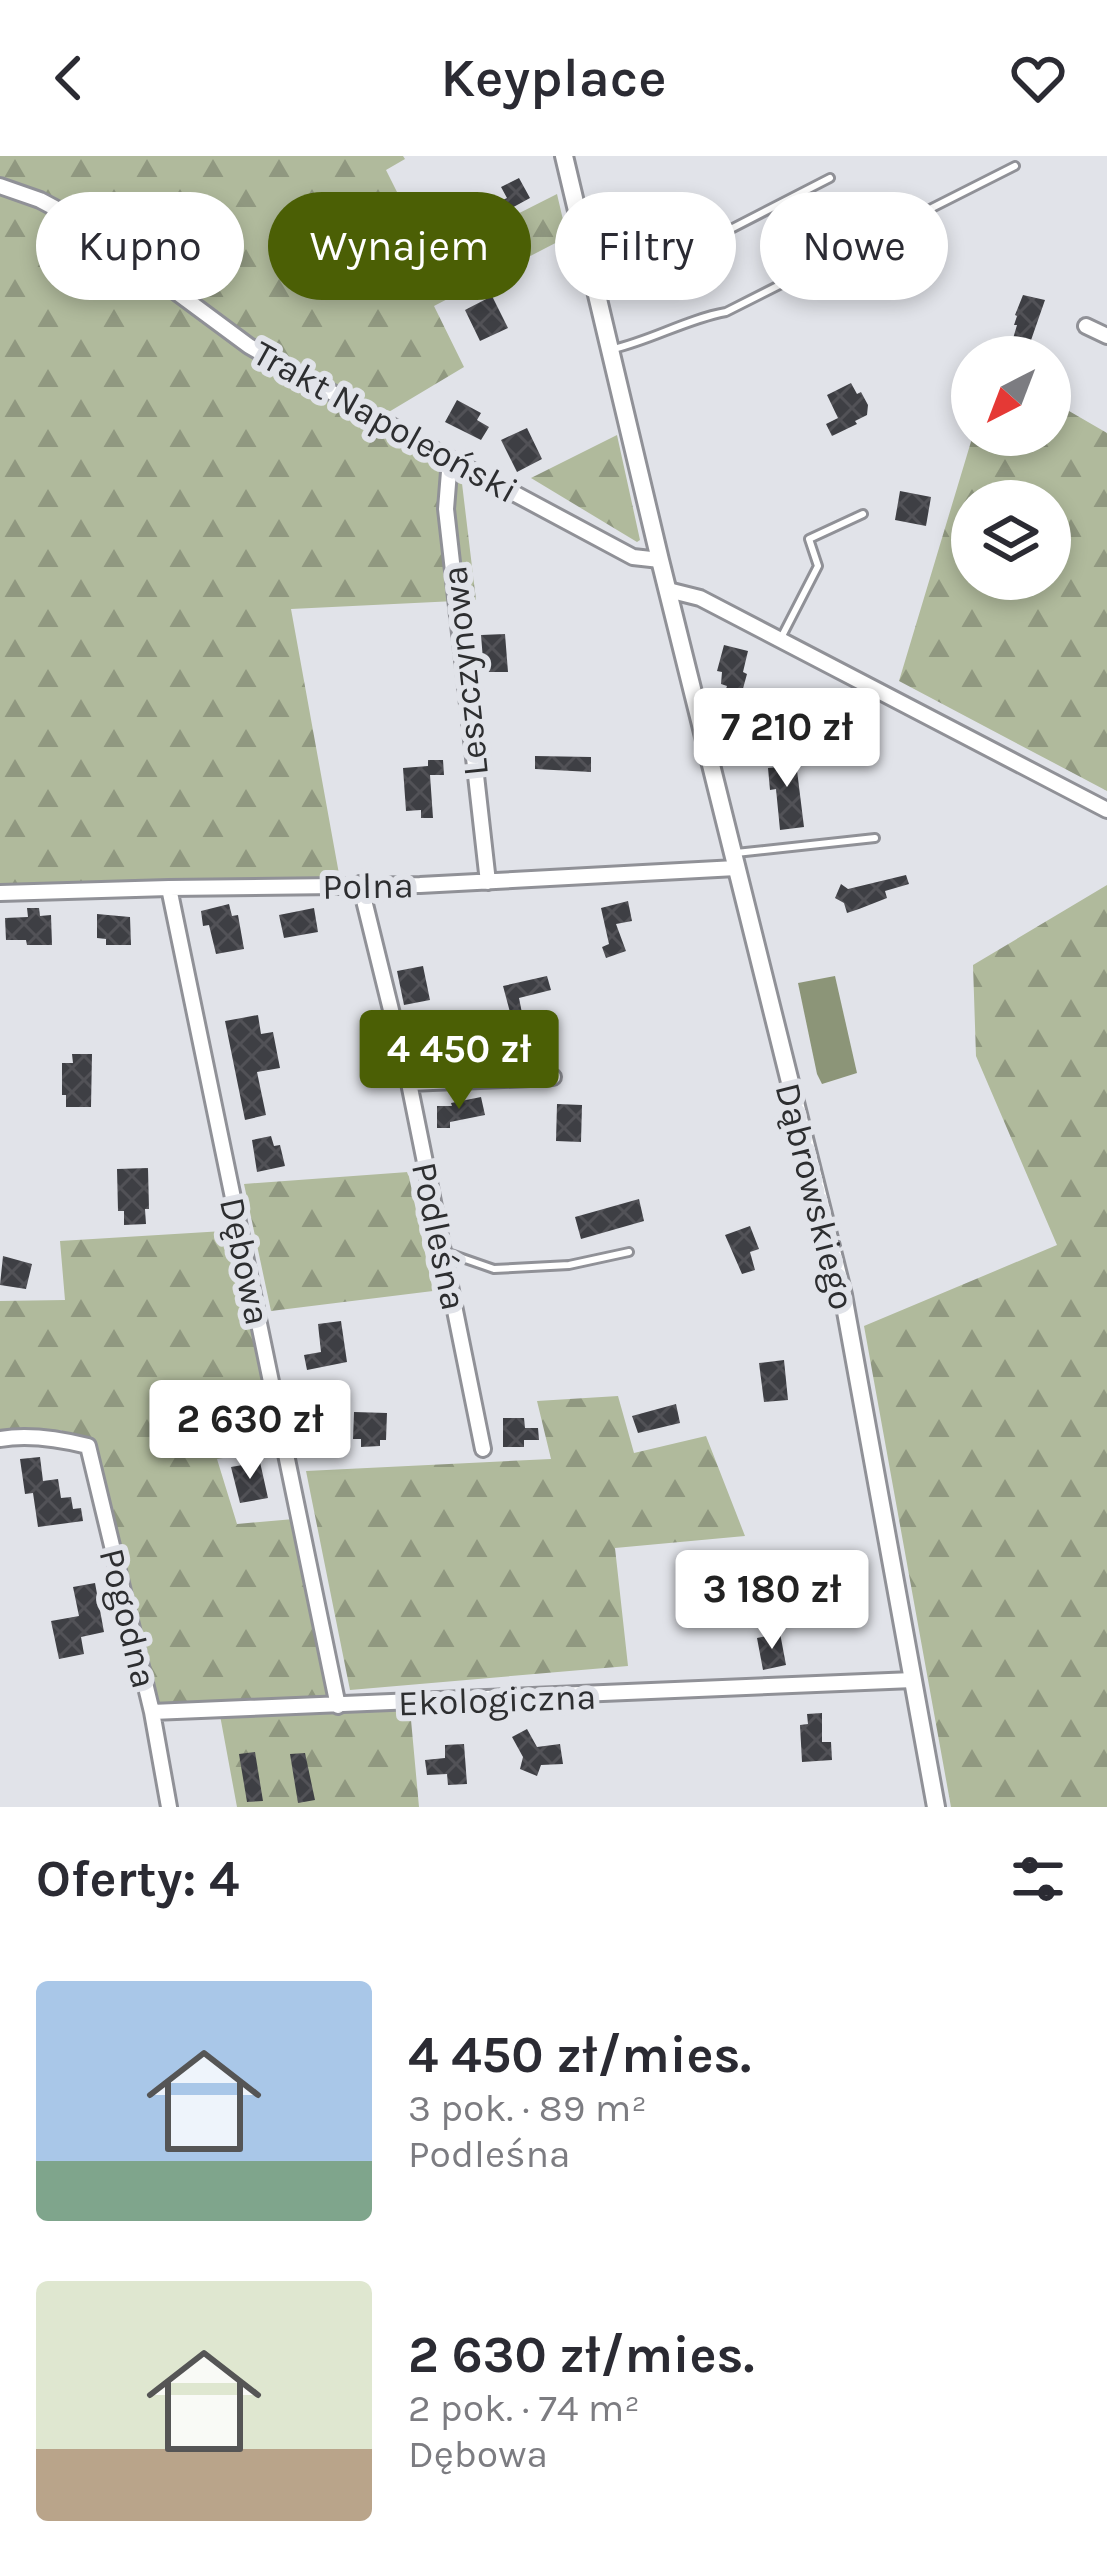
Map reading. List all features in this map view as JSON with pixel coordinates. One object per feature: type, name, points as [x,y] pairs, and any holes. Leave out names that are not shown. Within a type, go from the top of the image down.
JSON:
[{"type":"street","name":"Dąbrowskiego","points":[[564,156],[572,192]]},
{"type":"street","name":"Trakt Napoleoński","points":[[0,186],[40,200],[83,224],[249,346],[633,557],[660,560]]},
{"type":"street","name":"Dąbrowskiego","points":[[598,300],[843,1295],[936,1807]]},
{"type":"street","points":[[1086,326],[1107,336]]},
{"type":"street","name":"Leszczynowa","points":[[450,459],[446,509],[488,882]]},
{"type":"street","points":[[668,590],[700,598],[1107,810]]},
{"type":"street","name":"Polna","points":[[0,893],[488,882],[734,861]]},
{"type":"street","name":"Podleśna","points":[[360,884],[409,1083],[483,1449]]},
{"type":"street","name":"Dębowa","points":[[170,887],[338,1706]]},
{"type":"street","points":[[409,1083],[554,1077]]},
{"type":"street","name":"Pogodna","points":[[0,1439],[66,1440],[88,1446],[152,1712],[169,1807]]},
{"type":"street","name":"Ekologiczna","points":[[152,1712],[913,1680]]},
{"type":"lane","points":[[610,349],[726,311],[1015,166]]},
{"type":"lane","points":[[736,226],[830,178]]},
{"type":"lane","points":[[780,639],[818,566],[809,539],[863,514]]},
{"type":"lane","points":[[734,861],[874,838]]},
{"type":"lane","points":[[444,1252],[494,1269],[569,1265],[629,1252]]},
{"type":"green space","points":[[0,156],[403,156],[386,170],[397,192],[268,192],[268,300],[446,300],[434,306],[464,367],[372,422],[461,475],[476,600],[291,609],[341,885],[0,893]]},
{"type":"green space","points":[[555,195],[555,243],[531,256],[531,207]]},
{"type":"green space","points":[[1071,412],[1107,433],[1107,791],[899,681],[951,508],[951,600],[1071,600],[1071,480],[959,480],[967,456],[1071,456]]},
{"type":"green space","points":[[617,435],[640,540],[637,542],[531,478]]},
{"type":"green space","points":[[1107,885],[1107,1807],[951,1807],[864,1326],[1057,1245],[976,1056],[973,965]]},
{"type":"green space","points":[[408,1172],[433,1291],[271,1311],[244,1184]]},
{"type":"green space","points":[[240,1230],[278,1449],[217,1459],[237,1524],[294,1519],[338,1706],[240,1710],[410,1709],[419,1807],[237,1807],[219,1710],[152,1712],[93,1460],[61,1430],[0,1432],[0,1301],[65,1300],[60,1241]]},
{"type":"green space","points":[[618,1396],[634,1453],[706,1436],[745,1536],[615,1548],[628,1666],[350,1690],[306,1471],[551,1459],[537,1401]]},
{"type":"shaded area","points":[[835,976],[857,1073],[822,1084],[798,983]]},
{"type":"building","points":[[519,178],[527,192],[504,192],[501,187]]},
{"type":"building","points":[[1023,295],[1045,300],[1032,336],[1014,336]]},
{"type":"building","points":[[494,300],[508,328],[480,341],[465,310]]},
{"type":"building","points":[[851,383],[868,405],[867,415],[832,436],[826,424],[838,418],[827,395]]},
{"type":"building","points":[[457,400],[481,413],[477,420],[489,427],[481,440],[445,422]]},
{"type":"building","points":[[527,428],[542,459],[517,472],[501,440]]},
{"type":"building","points":[[900,491],[931,497],[926,526],[895,520]]},
{"type":"building","points":[[505,634],[508,672],[484,672],[481,635]]},
{"type":"building","points":[[724,645],[748,651],[739,703],[723,697],[727,686],[721,684],[722,672],[717,671]]},
{"type":"building","points":[[794,746],[804,827],[780,830],[776,789],[770,790],[768,768],[780,767],[778,748]]},
{"type":"building","points":[[535,756],[591,757],[591,772],[535,769]]},
{"type":"building","points":[[428,760],[443,760],[444,775],[430,775],[433,818],[421,818],[421,810],[406,811],[403,768],[428,766]]},
{"type":"building","points":[[906,875],[909,884],[885,891],[887,898],[847,913],[844,903],[835,898],[841,884],[848,889]]},
{"type":"building","points":[[628,901],[632,921],[616,924],[626,951],[606,958],[602,947],[609,944],[601,908]]},
{"type":"building","points":[[229,904],[232,916],[238,915],[244,949],[216,954],[201,911]]},
{"type":"building","points":[[27,908],[39,908],[40,916],[51,915],[52,945],[6,940],[5,918],[28,917]]},
{"type":"building","points":[[314,908],[318,932],[284,938],[279,915]]},
{"type":"building","points":[[97,914],[130,917],[131,945],[106,945],[106,939],[97,938]]},
{"type":"building","points":[[423,966],[430,1000],[404,1005],[397,971]]},
{"type":"building","points":[[547,976],[551,990],[519,998],[522,1013],[511,1016],[503,986]]},
{"type":"building","points":[[258,1015],[261,1034],[273,1032],[280,1068],[257,1072],[266,1115],[245,1120],[225,1021]]},
{"type":"building","points":[[72,1054],[92,1054],[91,1107],[66,1107],[62,1063],[73,1063]]},
{"type":"building","points":[[481,1097],[485,1115],[437,1128],[437,1106]]},
{"type":"building","points":[[557,1104],[582,1105],[581,1142],[556,1141]]},
{"type":"building","points":[[271,1136],[274,1146],[280,1145],[285,1166],[257,1172],[252,1140]]},
{"type":"building","points":[[148,1168],[146,1224],[124,1225],[124,1211],[118,1211],[117,1169]]},
{"type":"building","points":[[639,1199],[644,1221],[581,1239],[575,1217]]},
{"type":"building","points":[[750,1226],[759,1249],[750,1252],[755,1270],[742,1274],[725,1235]]},
{"type":"building","points":[[3,1256],[32,1264],[26,1289],[0,1285]]},
{"type":"building","points":[[341,1321],[347,1362],[307,1370],[304,1355],[321,1352],[318,1324]]},
{"type":"building","points":[[784,1360],[788,1400],[764,1402],[759,1363]]},
{"type":"building","points":[[676,1404],[680,1423],[638,1433],[632,1416]]},
{"type":"building","points":[[354,1412],[387,1413],[386,1440],[380,1440],[380,1446],[361,1447],[361,1439],[353,1439]]},
{"type":"building","points":[[503,1418],[524,1418],[525,1428],[538,1428],[539,1440],[524,1440],[524,1447],[503,1447]]},
{"type":"building","points":[[40,1457],[43,1481],[58,1479],[61,1498],[71,1497],[73,1509],[81,1508],[83,1521],[38,1527],[33,1493],[25,1494],[20,1459]]},
{"type":"building","points":[[260,1462],[268,1498],[240,1503],[231,1467]]},
{"type":"building","points":[[749,1561],[755,1590],[732,1594],[730,1585],[717,1585],[716,1568]]},
{"type":"building","points":[[95,1583],[104,1632],[81,1637],[84,1654],[59,1659],[51,1621],[79,1616],[73,1587]]},
{"type":"building","points":[[780,1633],[786,1665],[763,1670],[757,1638]]},
{"type":"building","points":[[822,1713],[822,1742],[831,1742],[832,1760],[802,1762],[800,1725],[808,1724],[807,1714]]},
{"type":"building","points":[[527,1729],[537,1747],[560,1744],[563,1764],[541,1765],[537,1776],[520,1769],[523,1757],[512,1737]]},
{"type":"building","points":[[464,1744],[467,1784],[448,1785],[447,1774],[427,1775],[425,1760],[445,1758],[445,1745]]},
{"type":"building","points":[[255,1752],[263,1801],[247,1802],[239,1754]]},
{"type":"building","points":[[305,1753],[315,1800],[298,1803],[290,1754]]}]
